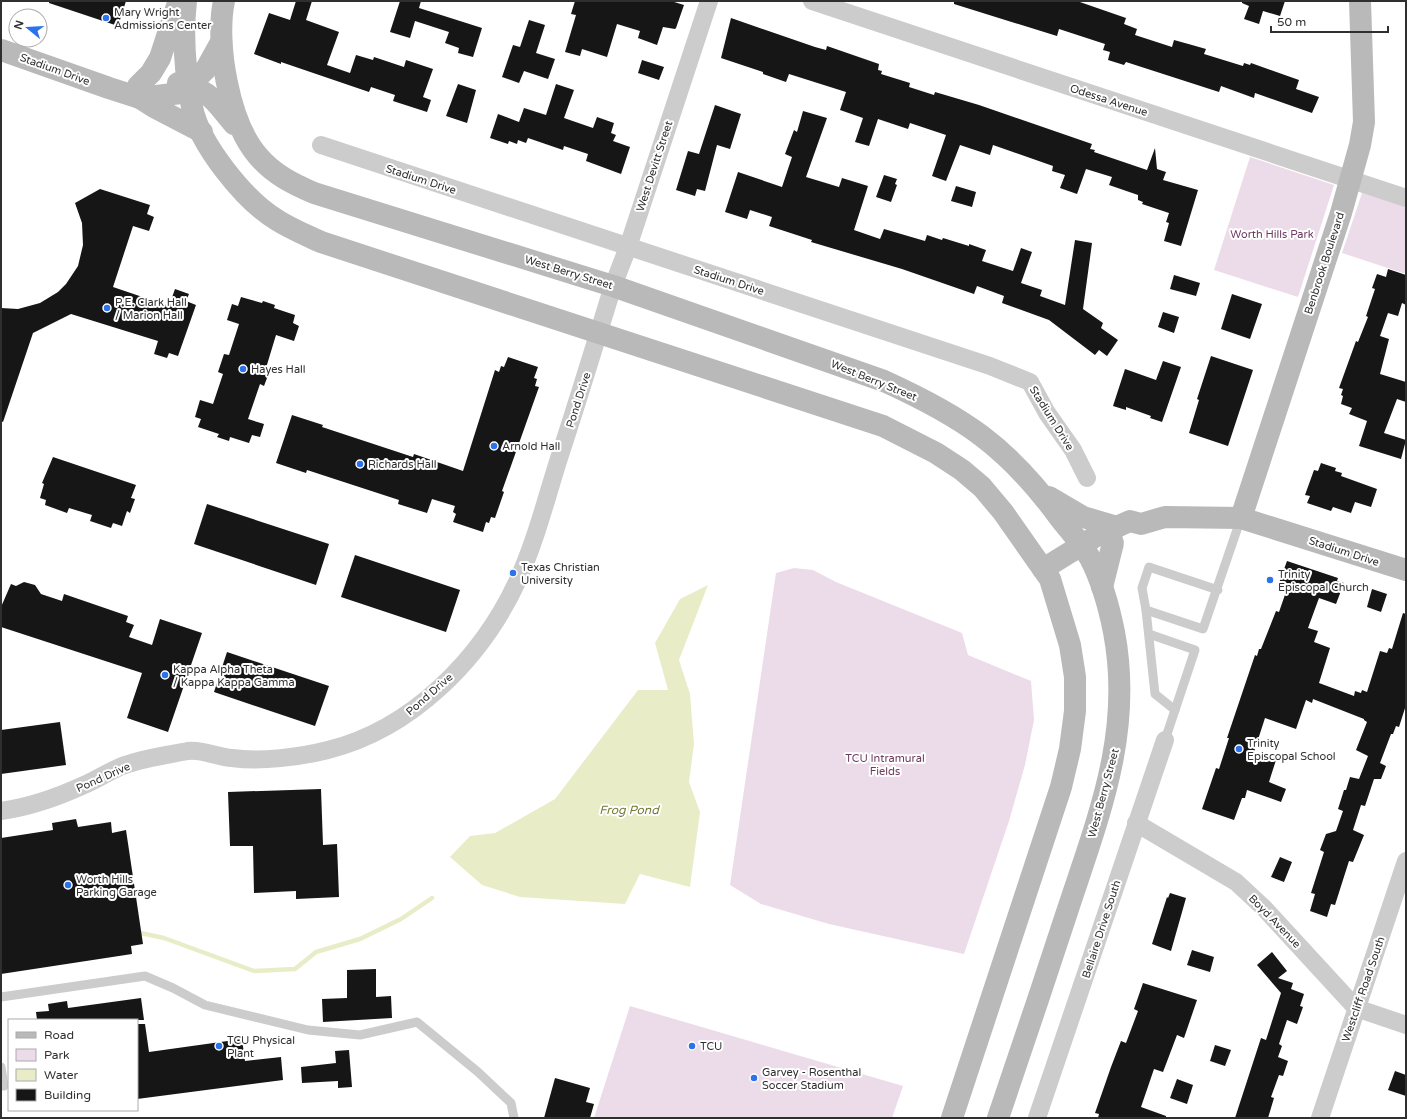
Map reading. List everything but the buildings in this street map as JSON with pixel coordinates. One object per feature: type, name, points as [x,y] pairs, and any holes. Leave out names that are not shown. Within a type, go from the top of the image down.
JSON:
[{"type":"main road","points":[[178,1],[160,58],[139,92],[154,108],[202,132]]},
{"type":"main road","points":[[186,1],[183,25],[184,57],[192,108],[202,132],[222,165],[241,189],[276,220],[321,242],[883,426],[910,438],[962,470],[982,487],[1003,512],[1046,574],[1070,645],[1075,677],[1075,711],[1070,749],[1061,787],[952,1118]]},
{"type":"main road","name":"West Berry Street","points":[[224,1],[221,42],[224,68],[229,90],[245,137],[257,156],[272,170],[284,178],[314,193],[613,286],[884,382],[915,395],[944,410],[980,433],[1019,467],[1041,492],[1085,552],[1102,588],[1110,613],[1118,654],[1120,694],[1119,728],[1113,762],[1090,842],[998,1118]]},
{"type":"main road","name":"Benbrook Boulevard","points":[[1241,518],[1351,180],[1364,122],[1360,1]]},
{"type":"main road","name":"Stadium Drive","points":[[1,50],[109,88],[139,92],[178,94],[206,69],[221,42]]},
{"type":"main road","points":[[189,85],[217,101],[245,137]]},
{"type":"main road","points":[[1041,492],[1115,535],[1102,588]]},
{"type":"main road","name":"Stadium Drive","points":[[1046,574],[1115,535],[1133,533],[1141,524],[1165,517],[1241,518],[1406,570]]},
{"type":"street","name":"West Devitt Street","points":[[599,332],[613,286],[628,247],[709,1]]},
{"type":"street","name":"Odessa Avenue","points":[[812,1],[1406,198]]},
{"type":"street","name":"Stadium Drive","points":[[321,145],[990,366],[1030,382],[1047,413],[1073,450],[1087,478]]},
{"type":"street","name":"Pond Drive","points":[[1,811],[49,799],[84,785],[125,765],[191,750],[234,759],[291,758],[328,750],[354,742],[386,727],[409,713],[429,697],[467,659],[493,624],[517,582],[536,531],[599,332]]},
{"type":"street","name":"Bellaire Drive South","points":[[1038,1118],[1165,740]]},
{"type":"street","name":"Boyd Avenue","points":[[1136,823],[1236,882],[1264,908],[1356,1008],[1406,1026]]},
{"type":"street","name":"Westcliff Road South","points":[[1320,1118],[1406,861]]},
{"type":"lane","points":[[1146,610],[1203,629],[1218,590],[1241,518]]},
{"type":"lane","points":[[1175,710],[1155,694],[1149,634],[1142,588],[1149,567],[1218,590]]},
{"type":"lane","points":[[1149,634],[1195,650],[1165,740]]},
{"type":"lane","points":[[1,998],[145,976],[173,988],[205,1005],[308,1030],[360,1034],[416,1022],[478,1072],[511,1103],[514,1118]]},
{"type":"lane","points":[[1,1067],[4,1086],[1,1086]]},
{"type":"green space","name":"Worth Hills Park","points":[[1250,157],[1334,185],[1298,297],[1214,270]]},
{"type":"green space","name":"Worth Hills Park","points":[[1363,190],[1406,205],[1406,274],[1342,253]]},
{"type":"green space","name":"TCU Intramural Fields","points":[[794,568],[813,570],[836,582],[962,633],[968,655],[1031,681],[1034,720],[1025,765],[1009,821],[964,954],[829,924],[761,904],[730,885],[776,573]]},
{"type":"green space","name":"TCU","points":[[630,1006],[903,1086],[892,1118],[594,1118]]},
{"type":"water","name":"Frog Pond","points":[[708,585],[679,660],[690,694],[694,744],[689,782],[700,812],[690,887],[640,874],[625,904],[520,897],[482,885],[450,857],[470,836],[495,833],[555,799],[638,690],[668,690],[655,643],[680,599]]},
{"type":"waterway","points":[[136,932],[164,938],[254,971],[295,969],[316,952],[360,939],[401,919],[432,898]]},
{"type":"place","name":"Mary Wright Admissions Center","points":[[106,18]]},
{"type":"place","name":"P.E. Clark Hall / Marion Hall","points":[[107,308]]},
{"type":"place","name":"Hayes Hall","points":[[243,369]]},
{"type":"place","name":"Arnold Hall","points":[[494,446]]},
{"type":"place","name":"Richards Hall","points":[[360,464]]},
{"type":"place","name":"Texas Christian University","points":[[513,573]]},
{"type":"place","name":"Trinity Episcopal Church","points":[[1270,580]]},
{"type":"place","name":"Kappa Alpha Theta / Kappa Kappa Gamma","points":[[165,675]]},
{"type":"place","name":"Trinity Episcopal School","points":[[1239,749]]},
{"type":"place","name":"Worth Hills Parking Garage","points":[[68,885]]},
{"type":"place","name":"TCU Physical Plant","points":[[219,1046]]},
{"type":"place","name":"TCU","points":[[692,1046]]},
{"type":"place","name":"Garvey - Rosenthal Soccer Stadium","points":[[754,1078]]}]
